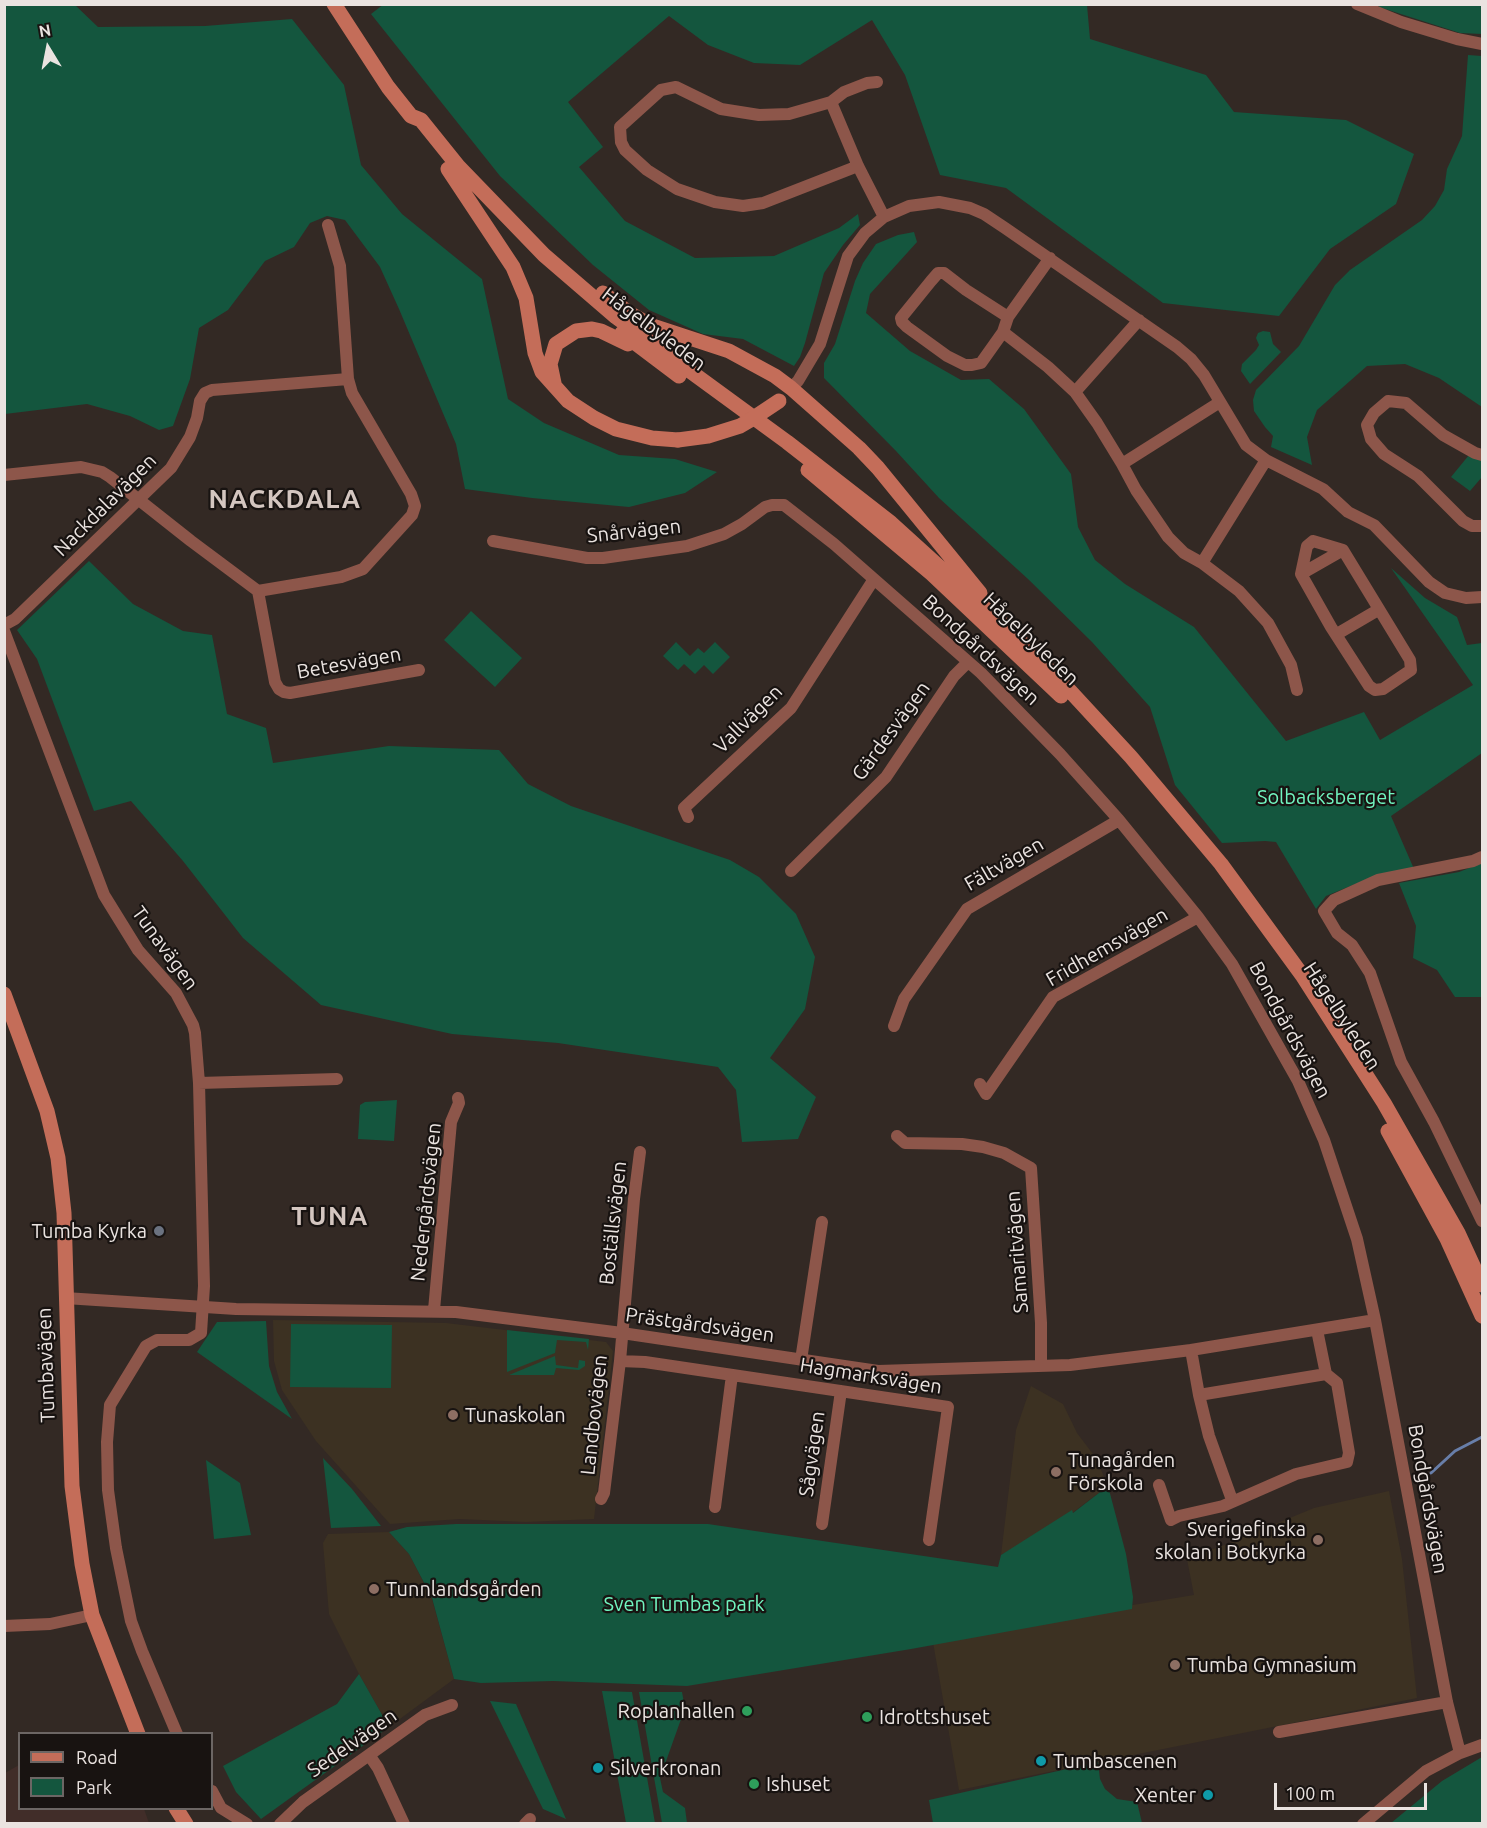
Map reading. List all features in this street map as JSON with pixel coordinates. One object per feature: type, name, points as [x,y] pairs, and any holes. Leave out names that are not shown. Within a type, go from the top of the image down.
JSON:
[{"type":"main road","name":"Hågelbyleden","points":[[334,4],[382,77],[411,116],[421,120],[454,169],[511,237],[598,315],[811,473],[932,574],[1065,700],[1133,774],[1212,869],[1296,981],[1376,1109],[1447,1239],[1482,1316]]},
{"type":"main road","name":"Hågelbyleden","points":[[454,169],[573,281],[616,317],[787,442],[891,523],[1010,630],[1131,757],[1221,864],[1302,975],[1384,1103],[1458,1233],[1482,1285]]},
{"type":"main road","points":[[454,169],[513,267],[529,312],[542,372],[568,401],[586,413],[616,429],[652,438],[678,440],[708,436],[740,426],[779,401],[791,388]]},
{"type":"main road","points":[[454,169],[577,274],[629,314],[675,335],[729,351],[775,376],[791,388],[859,448],[878,468],[1010,630]]},
{"type":"main road","points":[[558,391],[550,372],[551,356],[561,339],[580,330],[592,329],[611,335],[672,372]]},
{"type":"main road","name":"Tumbavägen","points":[[4,994],[47,1111],[57,1152],[64,1213],[72,1486],[82,1564],[92,1615],[137,1732]]},
{"type":"main road","points":[[170,1810],[176,1824]]},
{"type":"main road","points":[[177,1810],[186,1824]]},
{"type":"street","points":[[1357,4],[1401,22],[1482,44]]},
{"type":"street","points":[[858,166],[763,203],[743,206],[715,202],[677,189],[647,170],[625,150],[619,135],[620,127],[661,90],[676,87],[721,109],[759,115],[789,114],[831,102],[844,92],[867,83],[877,82]]},
{"type":"street","points":[[831,102],[858,166],[884,217]]},
{"type":"street","points":[[791,388],[798,381],[820,344],[848,256],[858,240],[884,217],[909,206],[939,202],[955,205],[984,214],[1139,320],[1191,359],[1204,375],[1246,445],[1266,460],[1323,489],[1348,512],[1374,525],[1429,582],[1445,593],[1466,598],[1482,597]]},
{"type":"street","points":[[4,475],[81,467],[102,472],[258,591],[353,574],[363,569],[414,512],[415,506],[411,494],[352,393],[348,379],[340,266],[328,225]]},
{"type":"street","points":[[1008,317],[980,300],[944,273],[938,273],[901,318],[907,327],[947,356],[965,365],[981,363],[1003,332],[1008,317],[1050,258]]},
{"type":"street","points":[[1075,392],[1139,320]]},
{"type":"street","points":[[1003,332],[1048,367],[1075,392],[1097,423],[1136,490],[1164,531],[1184,553],[1202,563],[1239,591],[1268,623],[1291,665],[1297,690]]},
{"type":"street","name":"Nackdalavägen","points":[[4,625],[15,619],[171,468],[190,437],[200,401],[205,393],[212,390],[348,379]]},
{"type":"street","points":[[1482,455],[1443,435],[1406,404],[1388,401],[1374,413],[1367,425],[1371,439],[1384,454],[1418,476],[1462,521],[1472,526],[1482,526]]},
{"type":"street","points":[[1122,464],[1220,402]]},
{"type":"street","points":[[1202,563],[1266,460]]},
{"type":"street","name":"Snårvägen","points":[[493,540],[578,556],[603,558],[687,546],[742,524],[765,507],[772,505]]},
{"type":"street","name":"Bondgårdsvägen","points":[[772,505],[784,505],[834,544],[947,641],[1060,754],[1119,820],[1198,917],[1232,964],[1302,1090],[1324,1140],[1357,1239],[1375,1320],[1447,1702],[1460,1753]]},
{"type":"street","points":[[1313,541],[1343,550],[1410,660],[1411,670],[1383,688],[1375,690],[1369,687],[1301,574],[1307,546],[1313,541]]},
{"type":"street","points":[[1301,574],[1343,550]]},
{"type":"street","name":"Vallvägen","points":[[688,817],[684,808],[791,708],[874,579]]},
{"type":"street","name":"Betesvägen","points":[[258,591],[275,682],[284,692],[290,693],[419,670]]},
{"type":"street","points":[[1337,634],[1378,610]]},
{"type":"street","name":"Tunavägen","points":[[4,631],[104,895],[138,950],[176,993],[194,1025],[199,1083],[203,1308]]},
{"type":"street","name":"Gärdesvägen","points":[[791,871],[886,777],[954,676],[968,662]]},
{"type":"street","name":"Fältvägen","points":[[894,1026],[904,999],[967,909],[1119,820]]},
{"type":"street","points":[[1482,857],[1473,861],[1378,880],[1334,900],[1324,911],[1337,933],[1352,945],[1370,973],[1401,1062],[1434,1122],[1482,1221]]},
{"type":"street","name":"Fridhemsvägen","points":[[980,1084],[986,1094],[1053,997],[1198,917]]},
{"type":"street","points":[[199,1083],[337,1079]]},
{"type":"street","name":"Nedergårdsvägen","points":[[434,1310],[452,1122],[459,1103],[458,1098]]},
{"type":"street","name":"Samaritvägen","points":[[897,1136],[905,1143],[962,1144],[1004,1153],[1031,1168],[1041,1323],[1041,1366]]},
{"type":"street","name":"Boställsvägen","points":[[622,1334],[640,1152]]},
{"type":"street","points":[[801,1360],[822,1222]]},
{"type":"street","name":"Prästgårdsvägen","points":[[65,1298],[203,1308],[434,1310],[622,1334],[878,1371],[1070,1365],[1191,1350],[1375,1320]]},
{"type":"street","points":[[176,1732],[131,1621],[108,1490],[107,1442],[110,1405],[146,1346],[157,1340],[189,1341],[198,1336],[202,1329],[203,1308]]},
{"type":"street","points":[[1159,1485],[1171,1521],[1179,1516],[1223,1506],[1232,1500],[1296,1474],[1347,1462],[1349,1453],[1337,1383],[1326,1374],[1317,1330]]},
{"type":"street","name":"Landbovägen","points":[[601,1499],[604,1493],[622,1334]]},
{"type":"street","points":[[1191,1350],[1209,1436],[1232,1500]]},
{"type":"street","name":"Hagmarksvägen","points":[[620,1361],[645,1362],[948,1407],[929,1540]]},
{"type":"street","points":[[1199,1395],[1326,1374]]},
{"type":"street","points":[[716,1507],[732,1375]]},
{"type":"street","name":"Sågvägen","points":[[822,1524],[841,1390]]},
{"type":"street","points":[[4,1626],[50,1624],[92,1615]]},
{"type":"street","points":[[1279,1732],[1447,1702]]},
{"type":"street","name":"Sedelvägen","points":[[280,1824],[303,1802],[425,1715],[452,1705]]},
{"type":"street","points":[[1363,1824],[1426,1771],[1460,1753],[1482,1745]]},
{"type":"street","points":[[369,1755],[378,1768],[404,1824]]},
{"type":"street","points":[[213,1793],[221,1808],[247,1824]]},
{"type":"shaded area","name":"Tunaskolan","points":[[273,1320],[446,1323],[606,1342],[613,1351],[594,1519],[526,1522],[460,1519],[390,1524],[316,1441],[282,1390],[274,1361]]},
{"type":"shaded area","name":"Tunagården Förskola","points":[[1031,1386],[1063,1404],[1077,1433],[1096,1458],[1108,1486],[1056,1525],[1001,1555],[1016,1430]]},
{"type":"shaded area","name":"Tumba Gymnasium","points":[[1389,1491],[1402,1559],[1417,1698],[959,1790],[931,1631],[1090,1612],[1194,1595],[1186,1554],[1217,1548],[1314,1508]]},
{"type":"shaded area","points":[[389,1532],[409,1554],[432,1599],[454,1679],[389,1727],[329,1614],[323,1543],[328,1534]]},
{"type":"shaded area","points":[[18,1766],[18,1810],[144,1810],[149,1823],[5,1823],[5,1773]]},
{"type":"green space","points":[[5,4],[75,5],[98,27],[205,26],[292,19],[344,85],[361,165],[402,214],[482,279],[508,399],[544,423],[619,455],[675,459],[717,472],[685,493],[629,507],[465,489],[456,444],[380,267],[345,220],[327,216],[310,223],[294,247],[265,261],[228,310],[199,328],[190,379],[173,426],[159,430],[130,416],[87,404],[5,414]]},
{"type":"green space","points":[[384,4],[1087,5],[1090,39],[1206,75],[1234,112],[1346,120],[1414,154],[1396,204],[1330,249],[1279,316],[1163,303],[1006,188],[940,175],[905,75],[872,20],[800,65],[754,63],[708,45],[669,16],[568,102],[603,147],[579,167],[625,221],[695,258],[774,256],[839,228],[858,214],[860,225],[824,273],[805,343],[794,366],[743,339],[703,334],[649,310],[593,265],[500,176],[371,14]]},
{"type":"green space","points":[[1379,5],[1482,5],[1482,34],[1460,33],[1379,7]]},
{"type":"green space","points":[[1468,55],[1482,56],[1482,407],[1439,378],[1405,364],[1367,366],[1317,410],[1307,437],[1312,465],[1271,447],[1273,436],[1254,411],[1253,400],[1256,390],[1299,346],[1335,285],[1350,270],[1422,220],[1435,206],[1444,190],[1447,169],[1462,136]]},
{"type":"green space","name":"Solbacksberget","points":[[914,232],[917,242],[870,294],[866,313],[910,351],[961,380],[989,379],[1024,409],[1071,474],[1078,527],[1095,560],[1125,584],[1194,627],[1286,741],[1364,712],[1380,740],[1473,685],[1391,568],[1425,598],[1457,617],[1467,645],[1482,643],[1482,753],[1391,816],[1414,869],[1380,874],[1326,896],[1316,909],[1276,842],[1222,843],[1175,785],[1150,707],[1092,642],[1028,579],[939,498],[824,378],[824,363],[835,344],[863,263],[876,244],[898,235]]},
{"type":"green space","points":[[1270,332],[1273,344],[1281,352],[1250,384],[1241,371],[1242,364],[1256,350],[1259,345],[1256,338],[1258,333]]},
{"type":"green space","points":[[1469,455],[1482,459],[1482,477],[1470,491],[1451,477]]},
{"type":"green space","points":[[89,561],[133,604],[183,631],[212,635],[227,714],[266,728],[273,763],[389,746],[499,750],[528,784],[571,806],[730,860],[759,877],[796,914],[815,957],[805,1009],[770,1058],[816,1097],[798,1139],[742,1142],[736,1090],[718,1067],[558,1043],[452,1034],[321,1005],[243,938],[183,861],[131,801],[94,811],[37,659],[17,630]]},
{"type":"green space","points":[[471,611],[522,658],[495,687],[444,640]]},
{"type":"green space","points":[[676,642],[690,656],[698,648],[704,653],[715,642],[730,657],[713,674],[704,665],[695,674],[684,664],[678,670],[663,656]]},
{"type":"green space","points":[[1482,863],[1482,997],[1455,997],[1437,970],[1413,958],[1416,926],[1399,883],[1459,872]]},
{"type":"green space","points":[[397,1100],[394,1141],[358,1139],[360,1105],[365,1102]]},
{"type":"green space","points":[[266,1321],[269,1366],[277,1392],[292,1419],[197,1352],[217,1322]]},
{"type":"green space","points":[[291,1324],[392,1325],[391,1388],[290,1387]]},
{"type":"green space","points":[[507,1330],[589,1339],[588,1350],[586,1342],[557,1340],[555,1353],[507,1372]]},
{"type":"green space","points":[[555,1356],[556,1365],[578,1368],[579,1360],[585,1361],[585,1366],[579,1370],[556,1368],[554,1375],[509,1375]]},
{"type":"green space","points":[[323,1458],[352,1489],[381,1526],[331,1528]]},
{"type":"green space","points":[[206,1460],[240,1483],[251,1535],[214,1539]]},
{"type":"green space","name":"Sven Tumbas park","points":[[1108,1486],[1126,1554],[1133,1597],[1132,1609],[687,1686],[553,1681],[481,1683],[454,1679],[432,1598],[409,1554],[389,1532],[407,1527],[456,1524],[708,1524],[998,1567],[1001,1555],[1072,1510],[1073,1513]]},
{"type":"green space","points":[[359,1674],[389,1727],[261,1819],[236,1792],[223,1766],[337,1704]]},
{"type":"green space","points":[[602,1691],[632,1692],[655,1823],[626,1823]]},
{"type":"green space","points":[[639,1692],[682,1692],[685,1708],[660,1778],[663,1792],[685,1808],[687,1823],[662,1823]]},
{"type":"green space","points":[[490,1701],[516,1704],[566,1819],[543,1809]]},
{"type":"green space","points":[[1482,1757],[1482,1823],[1391,1823],[1442,1781]]},
{"type":"green space","points":[[1098,1762],[1100,1779],[1105,1789],[1117,1799],[1137,1802],[1142,1823],[933,1823],[929,1800]]},
{"type":"waterway","points":[[1431,1473],[1455,1451],[1482,1437]]},
{"type":"place","name":"Tumba Kyrka","points":[[159,1231]]},
{"type":"place","name":"Tunaskolan","points":[[453,1415]]},
{"type":"place","name":"Tunagården Förskola","points":[[1056,1472]]},
{"type":"place","name":"Sverigefinska skolan i Botkyrka","points":[[1318,1540]]},
{"type":"place","name":"Tunnlandsgården","points":[[374,1589]]},
{"type":"place","name":"Tumba Gymnasium","points":[[1175,1665]]},
{"type":"place","name":"Roplanhallen","points":[[747,1711]]},
{"type":"place","name":"Idrottshuset","points":[[867,1717]]},
{"type":"place","name":"Tumbascenen","points":[[1041,1761]]},
{"type":"place","name":"Silverkronan","points":[[598,1768]]},
{"type":"place","name":"Ishuset","points":[[754,1784]]},
{"type":"place","name":"Xenter","points":[[1208,1795]]},
{"type":"district","name":"NACKDALA","points":[[285,499]]},
{"type":"district","name":"TUNA","points":[[330,1216]]}]
